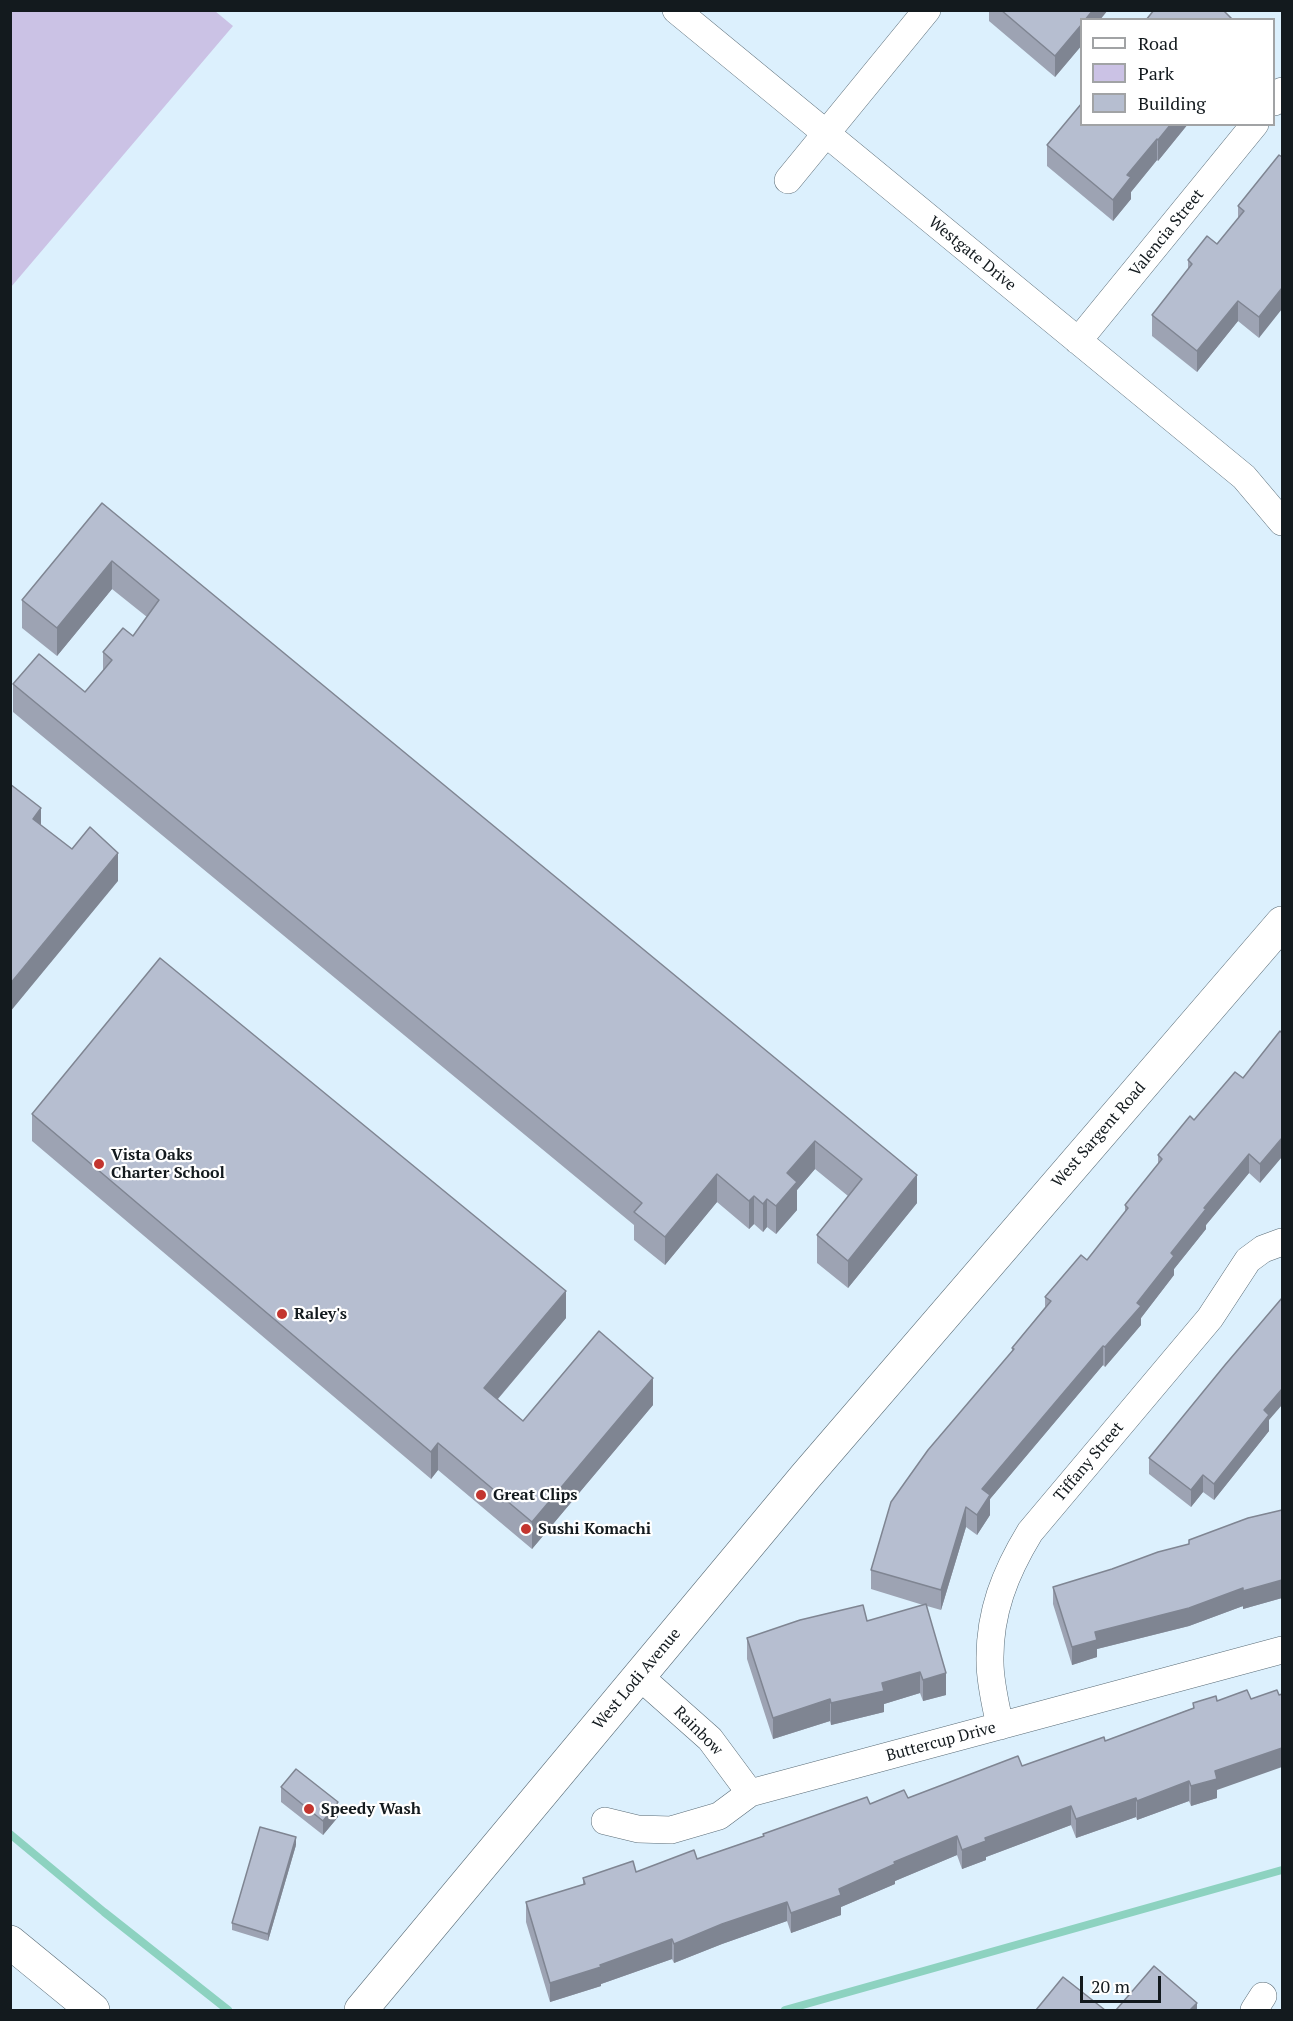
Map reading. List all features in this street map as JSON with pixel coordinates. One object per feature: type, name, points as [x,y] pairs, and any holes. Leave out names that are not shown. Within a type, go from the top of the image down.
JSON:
[{"type":"street","name":"Westgate Drive","points":[[676,10],[1244,477],[1282,499]]},
{"type":"street","points":[[788,180],[927,10]]},
{"type":"street","name":"Valencia Street","points":[[1078,340],[1253,126]]},
{"type":"street","name":"Westgate Drive","points":[[1244,477],[1282,522]]},
{"type":"street","name":"West Sargent Road","points":[[915,1348],[1282,923]]},
{"type":"street","name":"Tiffany Street","points":[[999,1726],[990,1663],[993,1628],[1003,1583],[1016,1555],[1030,1532],[1210,1318],[1248,1260],[1263,1249],[1281,1242]]},
{"type":"street","name":"West Lodi Avenue","points":[[361,2010],[915,1348]]},
{"type":"street","name":"Buttercup Drive","points":[[605,1821],[638,1829],[671,1830],[719,1816],[750,1793],[1282,1650]]},
{"type":"street","name":"Rainbow","points":[[639,1676],[710,1739],[750,1793]]},
{"type":"street","points":[[10,1942],[93,2010]]},
{"type":"green space","points":[[11,10],[215,11],[233,26],[11,287]]},
{"type":"building","points":[[1001,10],[1093,10],[1087,18],[1080,18],[1080,26],[1055,56]]},
{"type":"building","points":[[1154,10],[1223,10],[1231,18],[1148,18]]},
{"type":"building","points":[[1080,105],[1080,126],[1169,126],[1127,175],[1131,177],[1113,200],[1047,145]]},
{"type":"building","points":[[1279,155],[1282,157],[1282,288],[1259,317],[1238,301],[1197,351],[1152,315],[1192,264],[1188,260],[1207,236],[1217,244],[1244,211],[1238,206]]},
{"type":"building","points":[[102,503],[917,1175],[848,1261],[817,1235],[862,1179],[815,1141],[787,1173],[797,1182],[776,1206],[767,1199],[763,1204],[754,1196],[749,1201],[717,1174],[665,1237],[634,1212],[642,1203],[13,684],[39,654],[85,692],[112,660],[103,652],[123,628],[133,636],[159,600],[112,561],[57,628],[22,600]]},
{"type":"building","points":[[10,784],[41,808],[33,819],[72,849],[90,827],[118,853],[10,984]]},
{"type":"building","points":[[160,958],[566,1291],[484,1388],[523,1421],[599,1331],[653,1378],[532,1522],[438,1443],[431,1452],[32,1114]]},
{"type":"building","points":[[1280,1031],[1282,1033],[1282,1138],[1260,1164],[1249,1154],[1204,1208],[1206,1209],[1171,1253],[1174,1256],[1137,1303],[1141,1306],[1105,1347],[1103,1346],[982,1489],[990,1495],[977,1515],[966,1507],[941,1590],[871,1570],[891,1502],[928,1450],[1014,1349],[1012,1348],[1051,1301],[1045,1297],[1081,1255],[1087,1260],[1128,1208],[1125,1205],[1162,1159],[1158,1155],[1190,1116],[1194,1120],[1235,1072],[1243,1078]]},
{"type":"building","points":[[1282,1298],[1282,1389],[1264,1410],[1269,1415],[1214,1484],[1203,1475],[1191,1490],[1149,1458]]},
{"type":"building","points":[[1282,1510],[1282,1580],[1243,1591],[1243,1588],[1189,1608],[1095,1632],[1097,1640],[1072,1647],[1053,1587],[1189,1544],[1189,1540],[1248,1518]]},
{"type":"building","points":[[926,1604],[946,1673],[923,1680],[920,1672],[882,1683],[884,1691],[831,1703],[830,1699],[773,1718],[747,1638],[800,1620],[863,1605],[867,1621]]},
{"type":"building","points":[[1247,1690],[1251,1699],[1277,1690],[1279,1695],[1282,1694],[1282,1748],[1215,1771],[1217,1779],[1191,1786],[1189,1781],[1137,1801],[1136,1798],[1076,1819],[1071,1806],[985,1838],[986,1841],[962,1850],[957,1836],[894,1862],[895,1864],[839,1889],[841,1895],[791,1913],[787,1902],[722,1924],[674,1944],[672,1939],[600,1965],[601,1967],[550,1983],[526,1902],[585,1884],[583,1878],[633,1861],[636,1872],[694,1850],[697,1859],[867,1797],[870,1804],[904,1790],[908,1798],[1018,1756],[1022,1766],[1104,1737],[1105,1741],[1194,1708],[1193,1703],[1216,1696],[1217,1701]]},
{"type":"building","points":[[296,1769],[338,1802],[323,1821],[281,1787]]},
{"type":"building","points":[[260,1827],[296,1837],[268,1934],[232,1923]]},
{"type":"building","points":[[1154,1966],[1197,2003],[1190,2010],[1116,2010]]},
{"type":"building","points":[[1063,1977],[1105,2010],[1036,2010]]},
{"type":"waterway","points":[[10,1834],[228,2010]]},
{"type":"waterway","points":[[785,2010],[1282,1870]]},
{"type":"place","name":"Vista Oaks Charter School","points":[[99,1164]]},
{"type":"place","name":"Raley's","points":[[282,1314]]},
{"type":"place","name":"Great Clips","points":[[481,1495]]},
{"type":"place","name":"Sushi Komachi","points":[[526,1529]]},
{"type":"place","name":"Speedy Wash","points":[[309,1809]]}]
